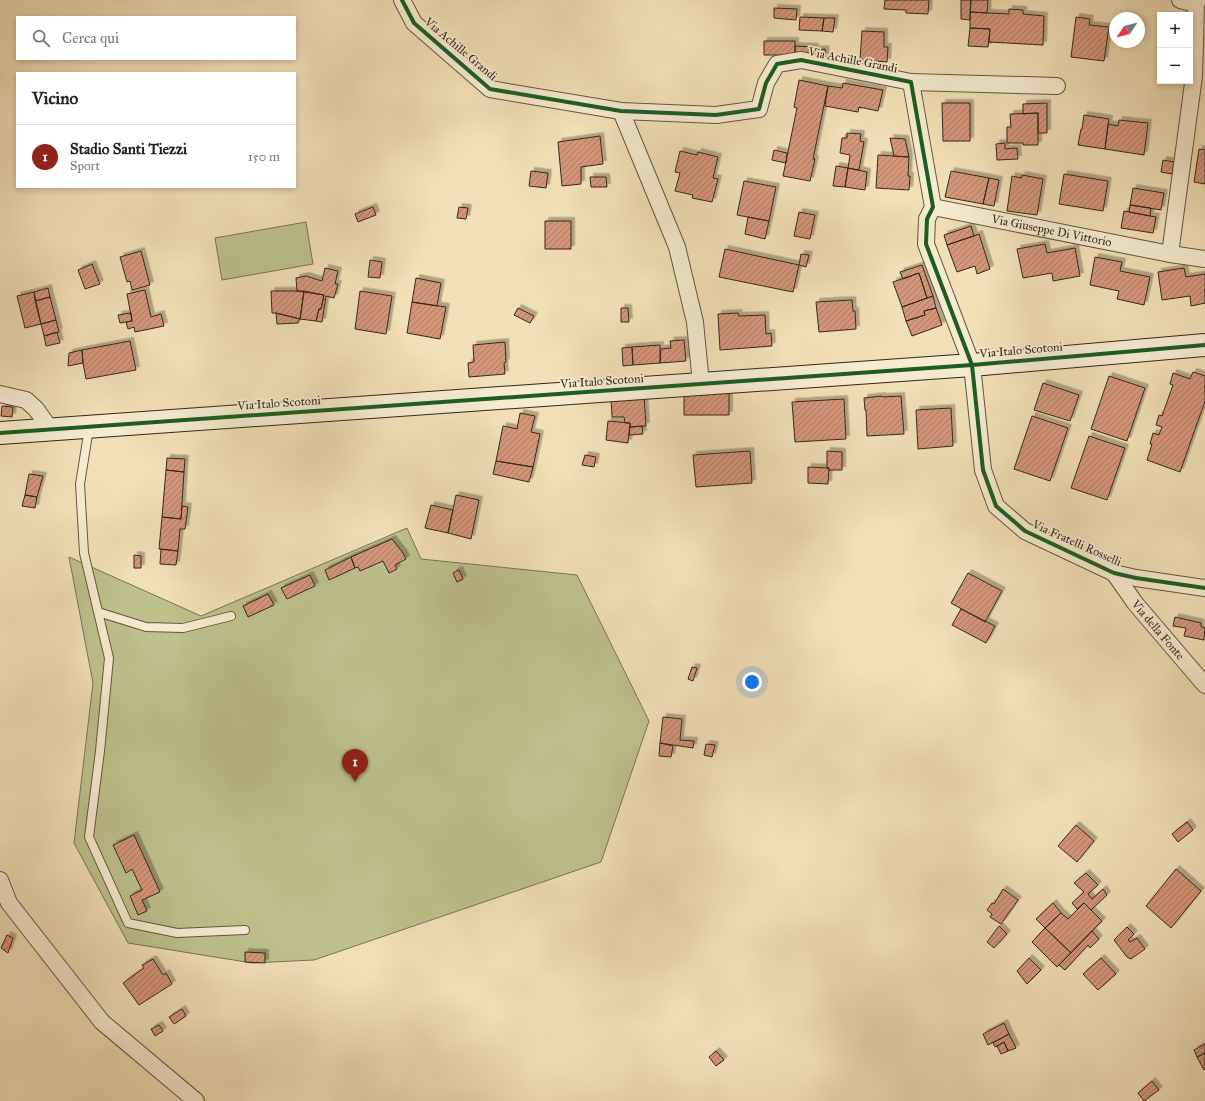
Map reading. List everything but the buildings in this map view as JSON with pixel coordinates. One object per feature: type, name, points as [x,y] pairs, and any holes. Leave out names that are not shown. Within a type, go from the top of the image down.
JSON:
[{"type":"street","name":"Via Achille Grandi","points":[[402,0],[414,23],[490,89],[621,111],[716,115],[760,109],[766,83],[777,64],[801,60],[911,82],[1057,86]]},
{"type":"street","points":[[1170,254],[1199,77],[1197,2],[1180,0]]},
{"type":"street","name":"Via Achille Grandi","points":[[911,82],[933,207],[927,219],[926,244],[972,364]]},
{"type":"street","points":[[621,111],[677,247],[695,322],[701,384]]},
{"type":"street","name":"Via Giuseppe Di Vittorio","points":[[933,207],[1170,254],[1205,259]]},
{"type":"street","name":"Via Italo Scotoni","points":[[0,433],[701,384],[1205,345]]},
{"type":"street","name":"Via Fratelli Rosselli","points":[[972,364],[983,470],[996,506],[1025,531],[1114,573],[1136,578],[1205,588]]},
{"type":"street","points":[[0,394],[26,400],[36,409],[51,430]]},
{"type":"street","name":"Via della Fonte","points":[[1114,573],[1134,603],[1205,685]]},
{"type":"street","points":[[0,880],[9,903],[102,1022],[196,1101]]},
{"type":"lane","points":[[90,427],[80,484],[84,553],[109,658],[100,751],[89,837],[128,923],[177,933],[245,930]]},
{"type":"lane","points":[[98,612],[146,627],[183,628],[232,616]]},
{"type":"green space","points":[[306,222],[313,264],[222,280],[215,238]]},
{"type":"green space","points":[[407,528],[421,559],[577,575],[649,721],[601,862],[314,960],[252,963],[128,943],[74,843],[93,683],[69,557],[201,616]]},
{"type":"cycle path","points":[[402,0],[414,23],[490,89],[621,111],[716,115],[759,109],[766,83],[777,64],[801,60],[911,82],[933,207],[927,219],[926,244],[972,365],[983,470],[996,506],[1025,531],[1114,573],[1136,578],[1205,588]]},
{"type":"cycle path","points":[[0,433],[972,365],[1205,345]]},
{"type":"place","name":"Stadio Santi Tiezzi","points":[[355,782]]}]
